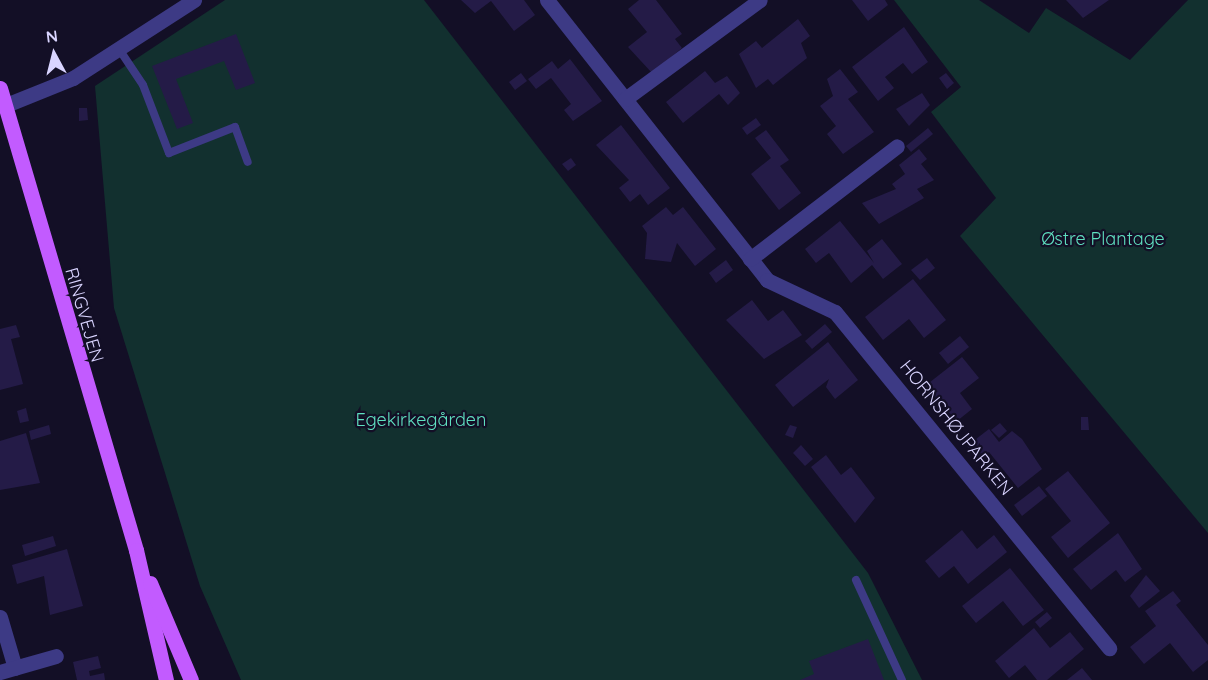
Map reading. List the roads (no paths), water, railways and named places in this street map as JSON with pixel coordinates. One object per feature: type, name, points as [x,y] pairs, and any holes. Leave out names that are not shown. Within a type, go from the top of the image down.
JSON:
[{"type":"main road","name":"RINGVEJEN","points":[[0,88],[136,550],[166,680]]},
{"type":"main road","name":"RINGVEJEN","points":[[136,550],[191,680]]},
{"type":"street","points":[[6,105],[73,78],[194,0]]},
{"type":"street","name":"HORNSHØJPARKEN","points":[[547,0],[767,280],[835,312],[1109,648]]},
{"type":"street","points":[[625,99],[760,0]]},
{"type":"street","points":[[750,259],[897,146]]},
{"type":"street","points":[[0,617],[7,670],[56,656]]},
{"type":"lane","points":[[119,49],[143,85],[169,153],[235,128],[248,162]]},
{"type":"lane","points":[[856,580],[902,680]]},
{"type":"park label","name":"Østre Plantage","points":[[1103,239]]},
{"type":"park label","name":"Egekirkegården","points":[[421,420]]}]
